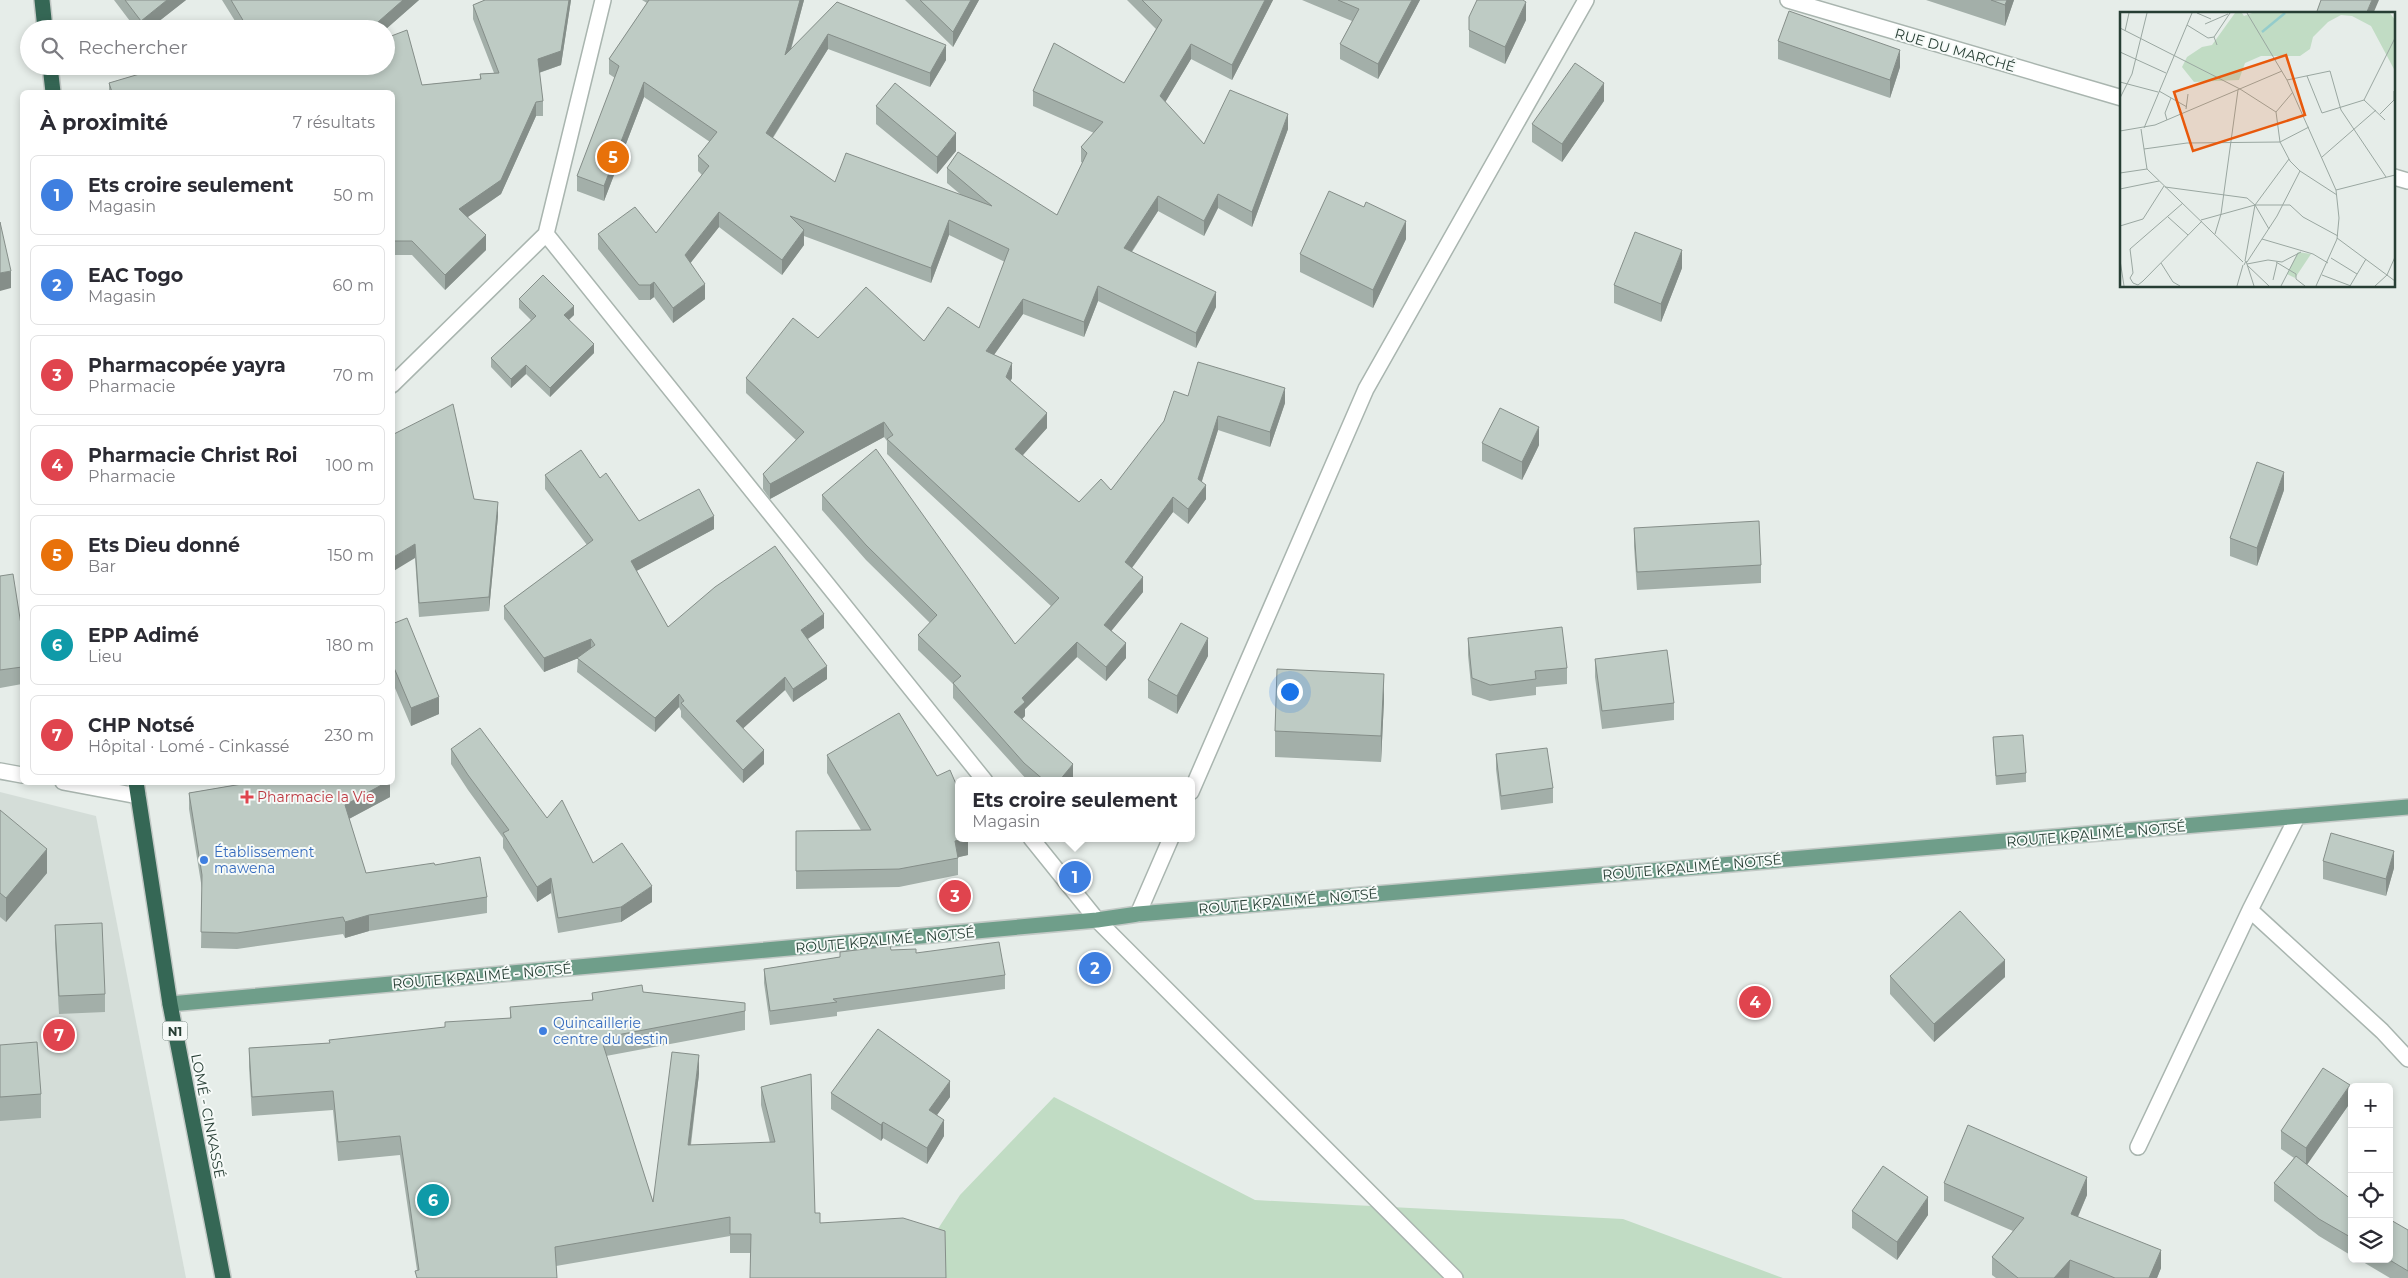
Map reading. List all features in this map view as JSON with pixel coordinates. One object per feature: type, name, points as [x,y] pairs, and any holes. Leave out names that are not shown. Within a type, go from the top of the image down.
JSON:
[{"type":"highway","points":[[42,0],[44,20]]},
{"type":"highway","points":[[51,75],[53,90]]},
{"type":"highway","name":"LOMÉ - CINKASSÉ","points":[[137,789],[170,1004],[223,1278]]},
{"type":"main road","name":"ROUTE KPALIMÉ - NOTSÉ","points":[[170,1004],[1097,920],[1138,914],[2408,807]]},
{"type":"street","points":[[395,382],[546,234],[603,0]]},
{"type":"street","points":[[1195,783],[1366,389],[1586,0]]},
{"type":"street","name":"RUE DU MARCHÉ","points":[[1788,0],[2120,97]]},
{"type":"street","points":[[546,234],[982,777]]},
{"type":"street","points":[[0,771],[20,775]]},
{"type":"street","points":[[95,785],[137,789]]},
{"type":"street","points":[[2138,1147],[2250,910],[2297,817]]},
{"type":"street","points":[[1034,842],[1097,920],[1455,1278]]},
{"type":"street","points":[[1138,914],[1169,842]]},
{"type":"street","points":[[2250,910],[2382,1031],[2408,1059]]},
{"type":"shaded area","points":[[0,792],[96,816],[186,1278],[0,1278]]},
{"type":"green space","points":[[1054,1097],[1255,1200],[1623,1219],[1783,1278],[906,1278],[960,1195]]},
{"type":"building","points":[[125,0],[167,0],[142,20],[140,20]]},
{"type":"building","points":[[231,0],[403,0],[380,20],[243,20]]},
{"type":"building","points":[[485,0],[569,0],[561,51],[538,59],[543,101],[536,102],[501,180],[459,209],[486,235],[445,275],[412,241],[395,241],[395,90],[111,90],[109,83],[136,75],[395,75],[395,35],[407,30],[422,85],[481,79],[480,74],[499,73],[473,5]]},
{"type":"building","points":[[649,0],[800,0],[785,55],[837,2],[946,45],[930,73],[828,34],[766,133],[835,182],[846,153],[992,206],[947,168],[958,152],[1057,215],[1087,153],[1081,147],[1103,122],[1033,91],[1054,43],[1124,83],[1162,20],[1142,0],[1265,0],[1232,65],[1191,44],[1160,96],[1204,144],[1230,90],[1288,114],[1252,212],[1218,194],[1204,221],[1158,196],[1124,248],[1216,292],[1196,333],[1098,286],[1084,322],[1023,299],[986,351],[1012,363],[1006,377],[1047,413],[1015,449],[1079,502],[1101,479],[1111,490],[1164,421],[1174,391],[1188,396],[1198,362],[1285,388],[1270,432],[1218,416],[1198,479],[1206,485],[1188,509],[1173,497],[1125,562],[1143,577],[1104,625],[1126,643],[1106,667],[1077,642],[1022,698],[1025,702],[1014,712],[1073,764],[1062,777],[1040,777],[1024,763],[953,683],[961,676],[918,635],[937,615],[866,545],[822,495],[876,449],[1015,644],[1059,598],[887,439],[893,435],[884,422],[770,484],[763,474],[804,432],[746,378],[793,318],[818,338],[866,287],[924,341],[948,307],[979,328],[1009,249],[949,220],[931,268],[790,216],[804,230],[782,260],[719,212],[685,255],[705,284],[673,308],[654,282],[650,285],[639,285],[598,234],[635,207],[656,233],[709,166],[698,156],[717,132],[644,82],[604,186],[577,176],[619,66],[609,59]]},
{"type":"building","points":[[920,0],[971,0],[953,32]]},
{"type":"building","points":[[1338,0],[1412,0],[1378,64],[1340,44],[1359,9]]},
{"type":"building","points":[[1477,0],[1523,0],[1526,2],[1505,47],[1469,30],[1469,17]]},
{"type":"building","points":[[1991,0],[2007,0],[2005,5]]},
{"type":"building","points":[[2321,0],[2372,0],[2367,12],[2317,12]]},
{"type":"building","points":[[1789,11],[1900,50],[1890,80],[1778,41]]},
{"type":"building","points":[[1575,63],[1604,83],[1562,144],[1532,124]]},
{"type":"building","points":[[895,83],[956,133],[937,157],[876,106]]},
{"type":"building","points":[[1329,191],[1364,207],[1366,202],[1406,221],[1373,290],[1300,254]]},
{"type":"building","points":[[0,222],[11,271],[0,273]]},
{"type":"building","points":[[1635,232],[1682,250],[1661,304],[1614,285]]},
{"type":"building","points":[[543,275],[574,306],[564,315],[594,344],[550,388],[526,365],[511,379],[491,358],[536,316],[519,299]]},
{"type":"building","points":[[453,404],[474,499],[498,502],[489,597],[419,603],[415,544],[395,556],[395,433]]},
{"type":"building","points":[[1500,408],[1539,427],[1522,462],[1482,443]]},
{"type":"building","points":[[581,450],[600,478],[606,473],[639,521],[699,489],[714,516],[631,561],[668,627],[715,587],[775,546],[824,614],[801,630],[827,666],[793,689],[785,677],[736,721],[764,750],[743,770],[681,703],[684,701],[679,694],[655,718],[577,658],[595,645],[591,639],[544,658],[504,606],[593,540],[545,475]]},
{"type":"building","points":[[2257,462],[2284,472],[2257,548],[2230,538]]},
{"type":"building","points":[[1759,521],[1761,565],[1637,572],[1634,528]]},
{"type":"building","points":[[13,574],[20,618],[20,667],[0,670],[0,576]]},
{"type":"building","points":[[407,618],[439,697],[411,708],[395,670],[395,623]]},
{"type":"building","points":[[1181,623],[1208,638],[1177,696],[1148,680]]},
{"type":"building","points":[[1562,627],[1567,668],[1535,671],[1536,679],[1490,685],[1472,678],[1468,638]]},
{"type":"building","points":[[1667,650],[1674,703],[1602,711],[1595,659]]},
{"type":"building","points":[[1277,669],[1384,674],[1381,736],[1275,731]]},
{"type":"building","points":[[899,713],[937,776],[950,770],[955,782],[955,842],[958,858],[899,869],[796,871],[796,831],[871,830],[827,755]]},
{"type":"building","points":[[480,728],[547,818],[562,800],[593,863],[622,843],[652,886],[621,907],[558,918],[551,878],[537,887],[503,833],[509,830],[451,749]]},
{"type":"building","points":[[2023,735],[2026,773],[1996,776],[1993,737]]},
{"type":"building","points":[[1547,748],[1553,788],[1501,796],[1496,754]]},
{"type":"building","points":[[236,785],[382,785],[345,805],[366,873],[434,863],[435,865],[480,857],[487,897],[369,915],[345,922],[343,917],[237,933],[201,932],[202,875],[189,793]]},
{"type":"building","points":[[0,810],[47,849],[6,898],[0,893]]},
{"type":"building","points":[[2331,833],[2394,851],[2386,879],[2323,861]]},
{"type":"building","points":[[1960,911],[2005,960],[1934,1024],[1890,976]]},
{"type":"building","points":[[102,923],[105,994],[59,996],[55,925]]},
{"type":"building","points":[[999,942],[1005,975],[833,999],[837,1002],[770,1011],[764,969],[840,957],[840,952],[890,946],[891,950],[916,949],[916,953]]},
{"type":"building","points":[[642,985],[643,992],[745,1003],[745,1011],[601,1038],[653,1202],[672,1052],[699,1055],[688,1145],[775,1142],[761,1087],[811,1074],[815,1213],[820,1213],[820,1223],[903,1218],[945,1231],[946,1278],[750,1278],[751,1234],[730,1234],[730,1217],[555,1247],[557,1278],[417,1278],[415,1271],[419,1270],[400,1136],[338,1142],[333,1091],[252,1097],[249,1048],[330,1043],[329,1040],[445,1027],[445,1022],[511,1018],[510,1007],[593,1000],[592,993]]},
{"type":"building","points":[[878,1029],[950,1081],[929,1110],[944,1120],[927,1148],[883,1122],[881,1125],[831,1093]]},
{"type":"building","points":[[37,1042],[41,1094],[0,1097],[0,1045]]},
{"type":"building","points":[[2323,1068],[2348,1084],[2348,1088],[2306,1148],[2281,1131]]},
{"type":"building","points":[[1968,1125],[2087,1177],[2071,1214],[2161,1250],[2149,1278],[2115,1278],[2070,1260],[2054,1278],[2018,1278],[1992,1257],[2024,1218],[1944,1183]]},
{"type":"building","points":[[2296,1156],[2348,1197],[2348,1236],[2319,1219],[2274,1183]]},
{"type":"building","points":[[1883,1166],[1928,1197],[1897,1242],[1852,1211]]},
{"type":"building","points":[[2393,1221],[2408,1230],[2408,1271],[2393,1262]]},
{"type":"place","name":"Ets Dieu donné","points":[[613,157]]},
{"type":"place","name":"Pharmacie la Vie","points":[[247,797]]},
{"type":"place","name":"Établissement mawena","points":[[204,860]]},
{"type":"place","name":"Ets croire seulement","points":[[1075,877]]},
{"type":"place","name":"Pharmacopée yayra","points":[[955,896]]},
{"type":"place","name":"EAC Togo","points":[[1095,968]]},
{"type":"place","name":"Pharmacie Christ Roi","points":[[1755,1002]]},
{"type":"place","name":"Quincaillerie centre du destin","points":[[543,1031]]},
{"type":"place","name":"CHP Notsé","points":[[59,1035]]},
{"type":"place","name":"EPP Adimé","points":[[433,1200]]}]
